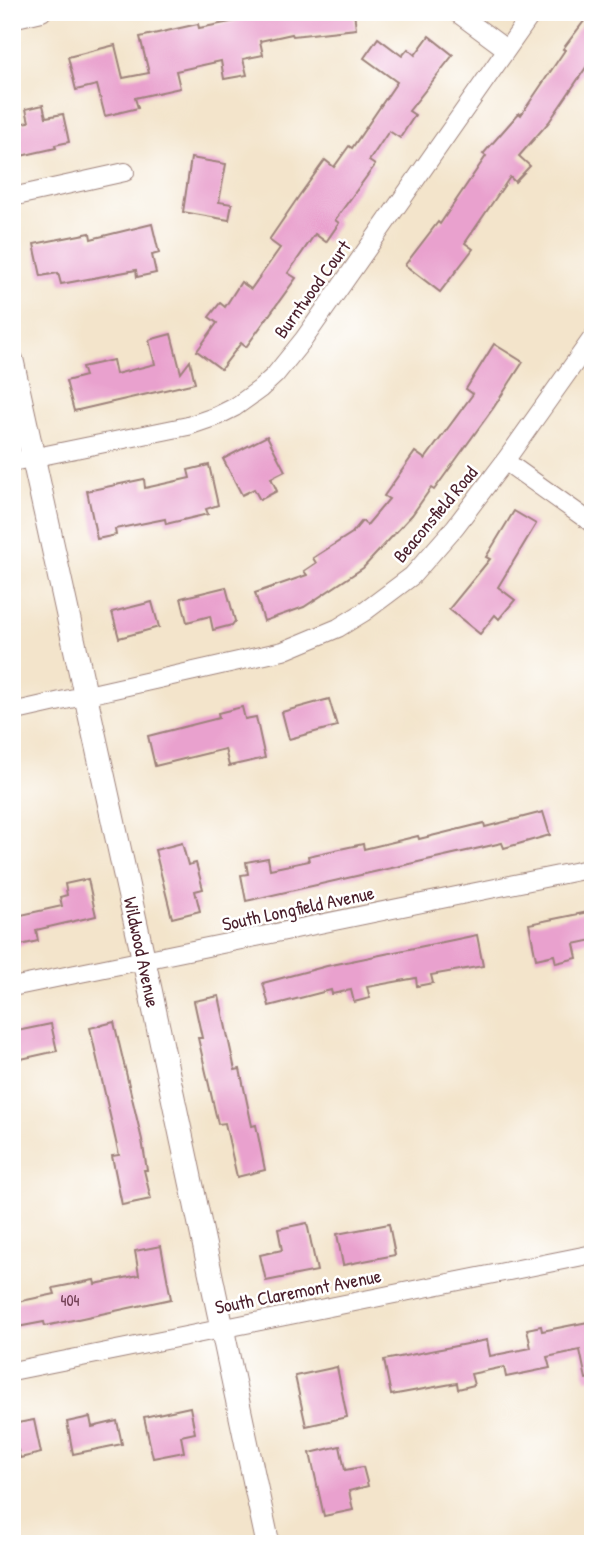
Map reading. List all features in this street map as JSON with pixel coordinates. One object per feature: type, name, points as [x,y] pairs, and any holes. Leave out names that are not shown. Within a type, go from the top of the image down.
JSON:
[{"type":"street","points":[[12,19],[42,12]]},
{"type":"street","points":[[456,12],[506,49]]},
{"type":"street","name":"Burntwood Court","points":[[22,460],[188,426],[235,407],[260,389],[304,339],[533,12]]},
{"type":"street","points":[[12,197],[125,172]]},
{"type":"street","name":"Beaconsfield Road","points":[[12,712],[283,652],[338,628],[365,612],[412,576],[455,527],[593,337]]},
{"type":"street","name":"Wildwood Avenue","points":[[12,361],[22,460],[86,695],[268,1544]]},
{"type":"street","points":[[505,461],[593,524]]},
{"type":"street","name":"South Longfield Avenue","points":[[12,988],[593,869]]},
{"type":"street","name":"South Claremont Avenue","points":[[12,1371],[593,1254]]},
{"type":"building","points":[[354,12],[356,29],[292,34],[260,41],[263,55],[243,59],[247,75],[224,79],[221,61],[176,71],[180,88],[135,98],[138,108],[105,116],[97,85],[76,90],[68,57],[115,45],[123,78],[149,73],[140,37],[198,24],[199,28],[236,21],[235,14]]},
{"type":"building","points":[[591,12],[593,70],[587,66],[549,122],[519,156],[530,166],[515,182],[510,177],[465,243],[473,249],[440,292],[405,265],[438,222],[440,224],[486,156],[483,154],[519,113],[521,115],[565,50],[563,49]]},
{"type":"building","points":[[429,36],[453,55],[409,111],[415,115],[400,138],[389,131],[369,161],[375,165],[335,220],[339,223],[326,242],[315,234],[288,273],[296,278],[246,347],[241,343],[221,369],[197,351],[217,323],[209,317],[220,303],[225,307],[241,282],[251,289],[280,248],[269,240],[299,196],[325,160],[334,167],[349,146],[352,148],[397,82],[364,58],[378,38],[402,56],[408,49],[415,55]]},
{"type":"building","points":[[43,105],[46,117],[63,114],[69,142],[55,145],[56,148],[12,158],[12,125],[29,122],[26,109]]},
{"type":"building","points":[[191,158],[226,164],[219,202],[232,204],[229,220],[183,212]]},
{"type":"building","points":[[152,224],[159,253],[152,255],[156,273],[137,277],[136,270],[61,284],[58,273],[41,276],[34,244],[90,233],[91,239]]},
{"type":"building","points":[[171,334],[181,373],[190,361],[195,383],[74,411],[66,381],[85,376],[82,367],[113,360],[116,374],[155,364],[149,340]]},
{"type":"building","points":[[494,344],[523,362],[434,490],[431,488],[412,515],[363,568],[304,607],[264,621],[255,593],[307,575],[304,571],[316,563],[313,558],[352,533],[362,521],[367,525],[389,499],[384,496],[415,452],[425,459],[473,394],[466,389]]},
{"type":"building","points":[[267,436],[285,471],[271,478],[277,491],[260,500],[254,489],[242,495],[223,459]]},
{"type":"building","points":[[209,465],[218,505],[206,509],[208,514],[166,524],[165,519],[115,529],[116,535],[97,539],[87,491],[144,479],[145,488],[190,478],[188,470]]},
{"type":"building","points":[[514,511],[536,524],[498,587],[515,600],[499,619],[495,615],[480,634],[449,609],[490,559],[486,557]]},
{"type":"building","points":[[226,587],[235,621],[232,625],[213,630],[210,616],[187,622],[181,598]]},
{"type":"building","points":[[152,602],[159,627],[119,638],[112,612]]},
{"type":"building","points":[[329,699],[337,726],[289,739],[282,712]]},
{"type":"building","points":[[242,707],[245,719],[256,717],[265,758],[229,766],[225,749],[155,766],[148,736],[219,718],[218,713]]},
{"type":"building","points":[[543,812],[550,835],[504,848],[502,843],[246,901],[241,875],[248,874],[246,862],[268,858],[270,869],[309,861],[308,856],[363,844],[364,849],[484,823],[485,827]]},
{"type":"building","points":[[182,843],[188,865],[196,863],[203,889],[195,891],[200,911],[172,918],[155,850]]},
{"type":"building","points":[[88,879],[96,916],[36,930],[38,941],[12,947],[12,917],[62,906],[60,897],[67,895],[65,884]]},
{"type":"building","points":[[593,911],[593,940],[574,944],[577,958],[556,963],[554,955],[536,959],[529,924]]},
{"type":"building","points":[[477,935],[483,966],[431,975],[433,983],[417,986],[416,978],[367,987],[370,998],[354,1002],[351,990],[332,994],[331,990],[269,1006],[263,983],[327,966]]},
{"type":"building","points":[[219,996],[235,1070],[240,1069],[265,1170],[237,1177],[225,1123],[218,1124],[198,1038],[202,1038],[194,1001]]},
{"type":"building","points":[[114,1022],[142,1140],[147,1170],[144,1170],[151,1199],[122,1205],[112,1156],[119,1155],[90,1028]]},
{"type":"building","points":[[51,1024],[57,1051],[12,1061],[12,1032]]},
{"type":"building","points":[[307,1223],[317,1271],[266,1281],[260,1255],[282,1250],[278,1229]]},
{"type":"building","points":[[389,1224],[395,1255],[343,1265],[337,1234]]},
{"type":"building","points":[[161,1246],[171,1299],[45,1326],[44,1322],[12,1328],[12,1303],[55,1294],[53,1288],[94,1280],[95,1284],[139,1275],[135,1251]]},
{"type":"building","points":[[593,1321],[593,1378],[586,1379],[580,1350],[547,1357],[550,1368],[506,1377],[504,1367],[471,1374],[474,1385],[458,1389],[457,1383],[391,1395],[384,1360],[487,1340],[490,1356],[531,1348],[527,1329],[541,1326],[542,1331]]},
{"type":"building","points":[[337,1367],[347,1417],[306,1426],[295,1376]]},
{"type":"building","points":[[190,1407],[195,1433],[181,1436],[184,1452],[153,1458],[144,1417]]},
{"type":"building","points":[[90,1417],[92,1427],[117,1421],[122,1444],[73,1454],[67,1422]]},
{"type":"building","points":[[34,1420],[41,1453],[20,1458],[18,1450],[12,1451],[12,1424]]},
{"type":"building","points":[[340,1446],[345,1470],[363,1467],[368,1486],[349,1491],[353,1510],[324,1516],[310,1453]]}]
